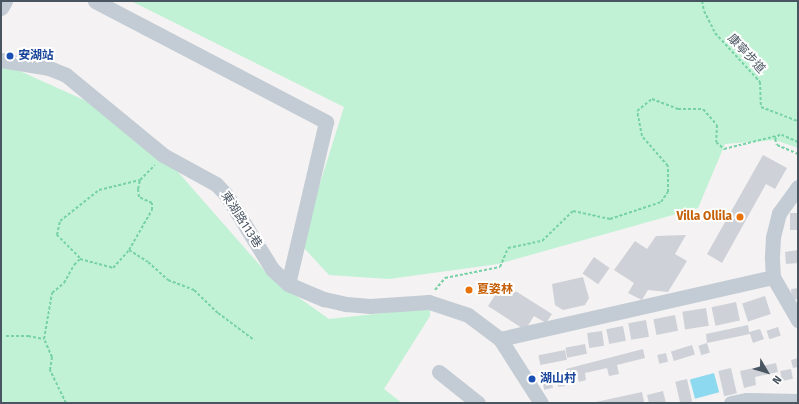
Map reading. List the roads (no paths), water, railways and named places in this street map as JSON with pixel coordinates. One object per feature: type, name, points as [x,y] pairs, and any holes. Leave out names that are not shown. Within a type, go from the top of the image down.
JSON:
[{"type":"street","points":[[95,1],[326,122],[288,284]]},
{"type":"street","name":"東湖路113巷","points":[[1,60],[48,68],[66,75],[163,155],[216,184],[227,196],[272,269],[288,284],[324,299],[346,304],[370,306],[429,302],[468,315],[500,339]]},
{"type":"street","points":[[798,187],[779,213],[772,237],[773,277],[798,320]]},
{"type":"street","points":[[541,403],[500,339],[773,277]]},
{"type":"street","points":[[439,372],[478,403]]},
{"type":"street","points":[[731,403],[798,401]]},
{"type":"water","points":[[714,373],[719,392],[695,399],[690,379]]},
{"type":"place","name":"安湖站","points":[[10,56]]},
{"type":"place","name":"Villa Ollila","points":[[740,217]]},
{"type":"place","name":"夏姿林","points":[[469,290]]},
{"type":"place","name":"湖山村","points":[[532,379]]}]
